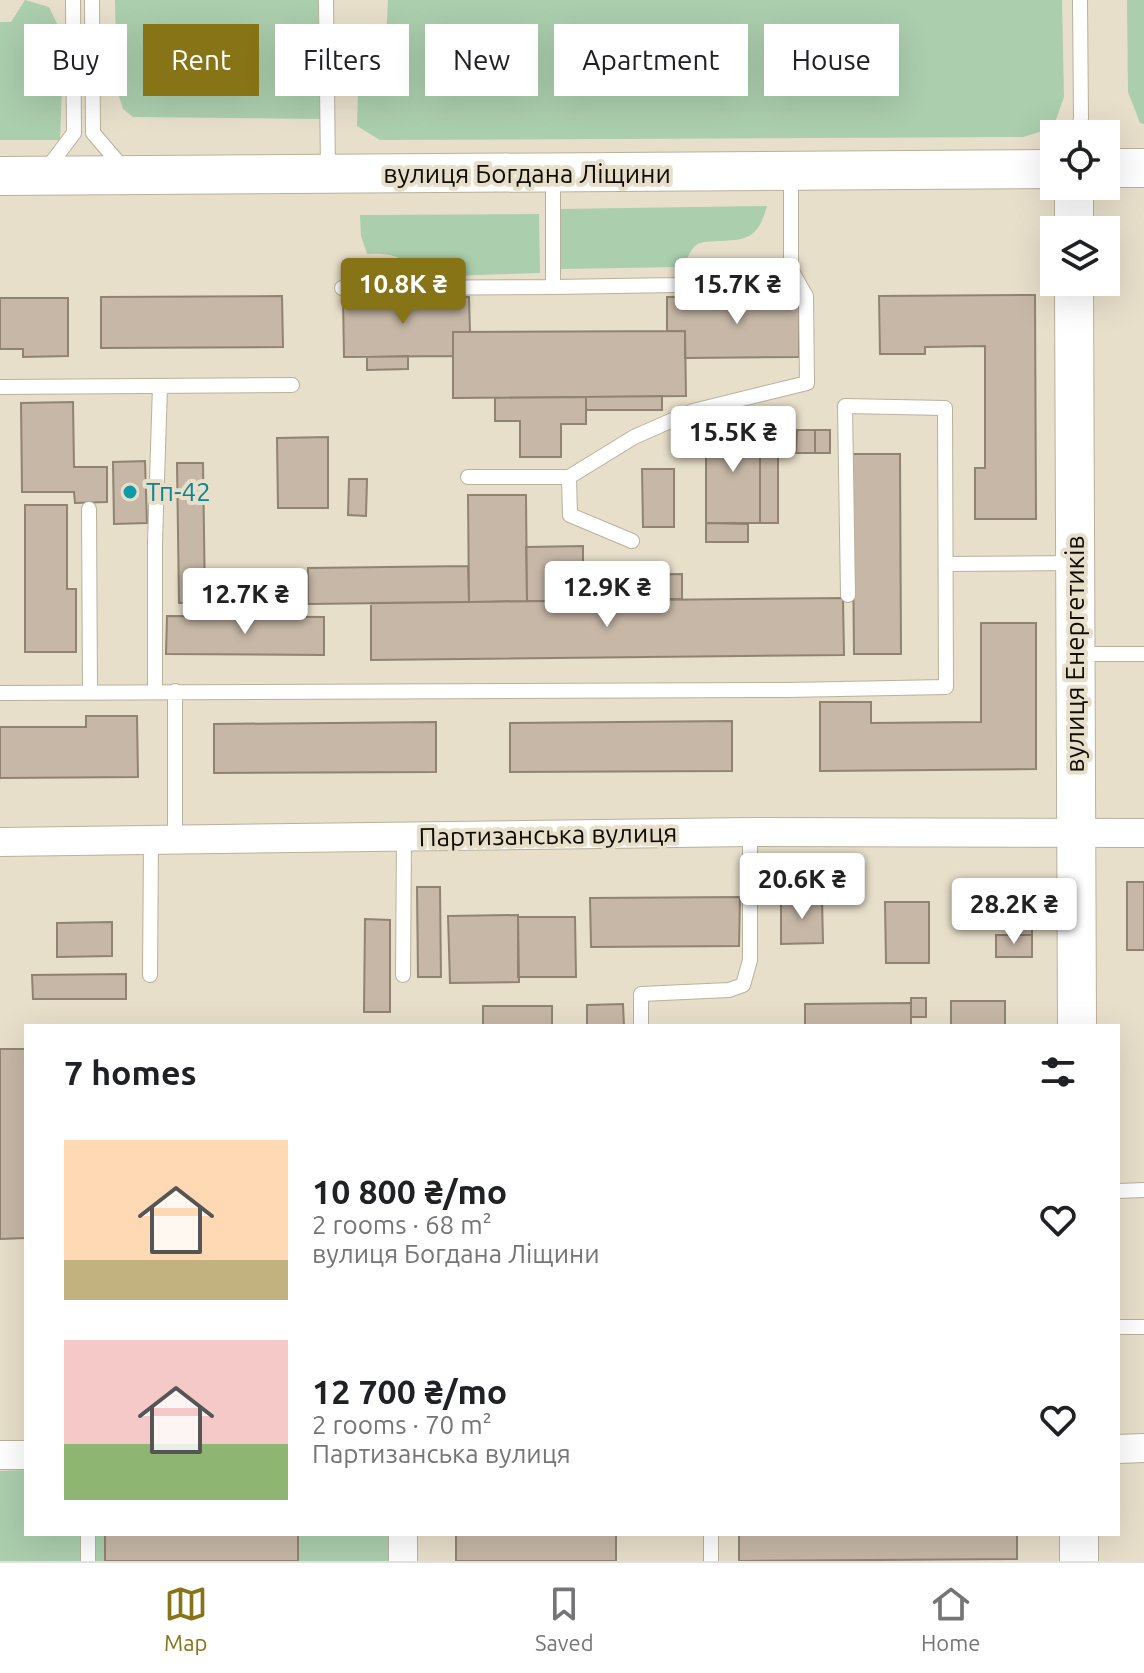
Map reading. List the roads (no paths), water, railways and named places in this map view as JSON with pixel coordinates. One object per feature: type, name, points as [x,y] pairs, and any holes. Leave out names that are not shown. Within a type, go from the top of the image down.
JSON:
[{"type":"main road","points":[[1120,168],[1144,168]]},
{"type":"main road","name":"вулиця Богдана Ліщини","points":[[0,176],[1040,169]]},
{"type":"main road","name":"вулиця Енергетиків","points":[[1074,296],[1077,1024]]},
{"type":"main road","points":[[1079,1536],[1079,1561]]},
{"type":"street","name":"Партизанська вулиця","points":[[0,842],[750,832],[1144,833]]},
{"type":"street","points":[[1120,1449],[1144,1448]]},
{"type":"street","points":[[0,1455],[24,1455]]},
{"type":"street","points":[[403,1536],[403,1561]]},
{"type":"lane","points":[[42,176],[74,133],[73,0]]},
{"type":"lane","points":[[92,0],[93,133],[129,176]]},
{"type":"lane","points":[[326,0],[328,175]]},
{"type":"lane","points":[[1080,0],[1081,120]]},
{"type":"lane","points":[[468,477],[569,477],[634,437],[693,411],[807,383],[806,296],[791,270],[791,172]]},
{"type":"lane","points":[[553,174],[553,287]]},
{"type":"lane","points":[[342,288],[677,285],[707,272]]},
{"type":"lane","points":[[0,387],[292,385]]},
{"type":"lane","points":[[155,691],[155,542],[160,386]]},
{"type":"lane","points":[[0,693],[946,687],[945,408],[845,406],[848,595]]},
{"type":"lane","points":[[569,477],[570,515],[632,541]]},
{"type":"lane","points":[[89,509],[90,692]]},
{"type":"lane","points":[[946,564],[1075,563]]},
{"type":"lane","points":[[1076,654],[1144,654]]},
{"type":"lane","points":[[150,975],[175,691]]},
{"type":"lane","points":[[641,1024],[641,994],[729,990],[743,985],[750,960],[750,832]]},
{"type":"lane","points":[[403,975],[404,837]]},
{"type":"lane","points":[[1120,1191],[1144,1190]]},
{"type":"lane","points":[[1120,1327],[1144,1327]]},
{"type":"lane","points":[[88,1536],[88,1561]]},
{"type":"lane","points":[[711,1536],[711,1561]]},
{"type":"place","name":"Тп-42","points":[[130,492]]}]
